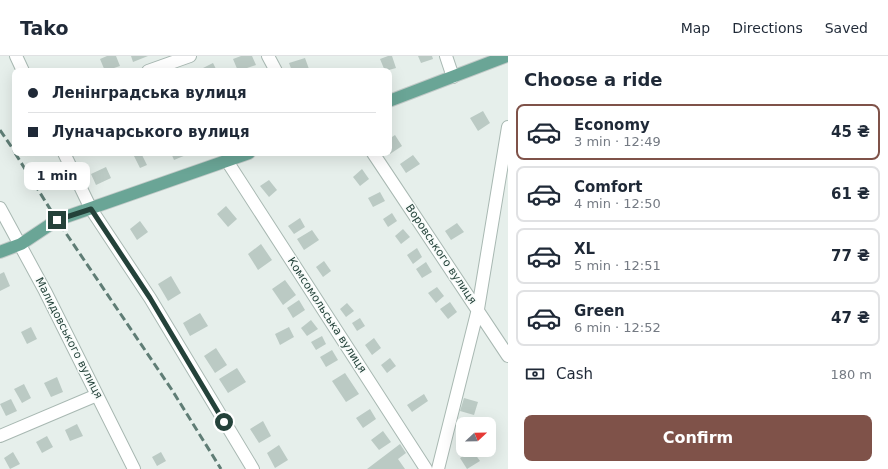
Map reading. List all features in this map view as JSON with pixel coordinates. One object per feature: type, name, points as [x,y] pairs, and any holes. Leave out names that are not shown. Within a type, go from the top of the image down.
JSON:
[{"type":"main road","points":[[392,101],[507,56]]},
{"type":"main road","points":[[0,252],[20,244],[57,220],[241,156]]},
{"type":"street","points":[[16,56],[22,68]]},
{"type":"street","points":[[156,68],[190,56]]},
{"type":"street","points":[[268,56],[274,68]]},
{"type":"street","points":[[446,56],[453,77]]},
{"type":"street","points":[[438,469],[478,309],[508,126]]},
{"type":"street","points":[[65,156],[91,209],[150,298],[253,469]]},
{"type":"street","name":"Воровського вулиця","points":[[375,156],[508,356]]},
{"type":"street","name":"Комсомольська вулиця","points":[[227,161],[426,469]]},
{"type":"street","name":"Малидовського вулиця","points":[[0,208],[98,395],[134,469]]},
{"type":"street","points":[[0,436],[98,395]]},
{"type":"building","points":[[107,56],[116,56],[120,66],[114,68],[104,68],[100,59]]},
{"type":"building","points":[[131,56],[148,56],[133,62]]},
{"type":"building","points":[[241,56],[252,56],[256,65],[247,68],[237,68],[233,59]]},
{"type":"building","points":[[392,56],[396,68],[384,68],[380,59]]},
{"type":"building","points":[[418,56],[432,56],[433,59],[421,63]]},
{"type":"building","points":[[305,58],[309,68],[291,68],[289,63]]},
{"type":"building","points":[[213,63],[216,68],[203,68]]},
{"type":"building","points":[[483,111],[490,123],[478,131],[470,118]]},
{"type":"building","points":[[395,135],[402,146],[392,153],[392,137]]},
{"type":"building","points":[[413,155],[420,164],[406,173],[400,164]]},
{"type":"building","points":[[134,156],[142,156],[147,165],[140,168]]},
{"type":"building","points":[[172,156],[184,156],[174,160]]},
{"type":"building","points":[[106,167],[111,178],[96,185],[91,174]]},
{"type":"building","points":[[362,169],[369,179],[360,186],[353,177]]},
{"type":"building","points":[[269,180],[277,190],[269,197],[260,186]]},
{"type":"building","points":[[380,192],[385,201],[373,207],[368,198]]},
{"type":"building","points":[[226,206],[237,219],[228,227],[217,214]]},
{"type":"building","points":[[392,213],[397,221],[388,227],[383,219]]},
{"type":"building","points":[[300,218],[305,227],[294,234],[288,226]]},
{"type":"building","points":[[140,221],[148,232],[137,240],[130,229]]},
{"type":"building","points":[[457,223],[464,232],[451,240],[445,231]]},
{"type":"building","points":[[403,229],[410,237],[401,244],[395,236]]},
{"type":"building","points":[[312,230],[319,240],[304,250],[297,239]]},
{"type":"building","points":[[261,244],[272,260],[258,270],[248,254]]},
{"type":"building","points":[[417,248],[422,257],[413,264],[407,255]]},
{"type":"building","points":[[324,261],[331,271],[323,277],[316,267]]},
{"type":"building","points":[[426,262],[432,272],[422,278],[416,269]]},
{"type":"building","points":[[4,272],[10,286],[0,291],[0,274]]},
{"type":"building","points":[[171,276],[181,293],[168,301],[158,284]]},
{"type":"building","points":[[285,280],[296,295],[283,305],[272,289]]},
{"type":"building","points":[[437,287],[444,296],[436,303],[428,293]]},
{"type":"building","points":[[299,300],[305,310],[293,318],[287,308]]},
{"type":"building","points":[[450,302],[457,312],[448,319],[440,309]]},
{"type":"building","points":[[347,303],[354,311],[346,317],[340,309]]},
{"type":"building","points":[[200,313],[208,326],[190,336],[183,323]]},
{"type":"building","points":[[360,318],[365,326],[357,331],[352,323]]},
{"type":"building","points":[[311,320],[318,329],[307,336],[301,328]]},
{"type":"building","points":[[31,327],[37,339],[27,344],[21,332]]},
{"type":"building","points":[[289,327],[294,337],[280,345],[275,334]]},
{"type":"building","points":[[322,336],[326,344],[316,350],[311,342]]},
{"type":"building","points":[[374,338],[381,348],[372,355],[365,345]]},
{"type":"building","points":[[216,348],[227,365],[215,373],[204,356]]},
{"type":"building","points":[[332,350],[338,360],[326,367],[320,357]]},
{"type":"building","points":[[390,358],[396,366],[387,373],[381,365]]},
{"type":"building","points":[[237,368],[246,382],[228,393],[219,379]]},
{"type":"building","points":[[345,373],[359,394],[346,402],[332,381]]},
{"type":"building","points":[[57,377],[63,392],[51,397],[44,383]]},
{"type":"building","points":[[24,384],[31,398],[22,403],[14,389]]},
{"type":"building","points":[[424,394],[428,401],[412,412],[407,405]]},
{"type":"building","points":[[464,398],[478,402],[474,415],[460,411]]},
{"type":"building","points":[[11,399],[17,411],[6,416],[0,404]]},
{"type":"building","points":[[370,409],[376,419],[363,428],[356,418]]},
{"type":"building","points":[[263,421],[271,436],[259,443],[250,429]]},
{"type":"building","points":[[77,424],[83,436],[70,441],[65,430]]},
{"type":"building","points":[[383,431],[391,442],[379,450],[371,440]]},
{"type":"building","points":[[47,436],[53,447],[42,453],[36,442]]},
{"type":"building","points":[[400,444],[406,453],[398,459],[405,469],[367,469]]},
{"type":"building","points":[[279,445],[288,460],[275,468],[267,453]]},
{"type":"building","points":[[13,452],[20,464],[10,469],[4,458]]},
{"type":"building","points":[[161,452],[166,461],[157,466],[152,457]]},
{"type":"building","points":[[477,457],[480,461],[467,469],[460,458]]},
{"type":"railway","points":[[0,130],[12,148]]},
{"type":"railway","points":[[17,156],[57,220],[172,390],[221,469]]},
{"type":"route","points":[[57,220],[91,209],[150,298],[224,422]]}]
